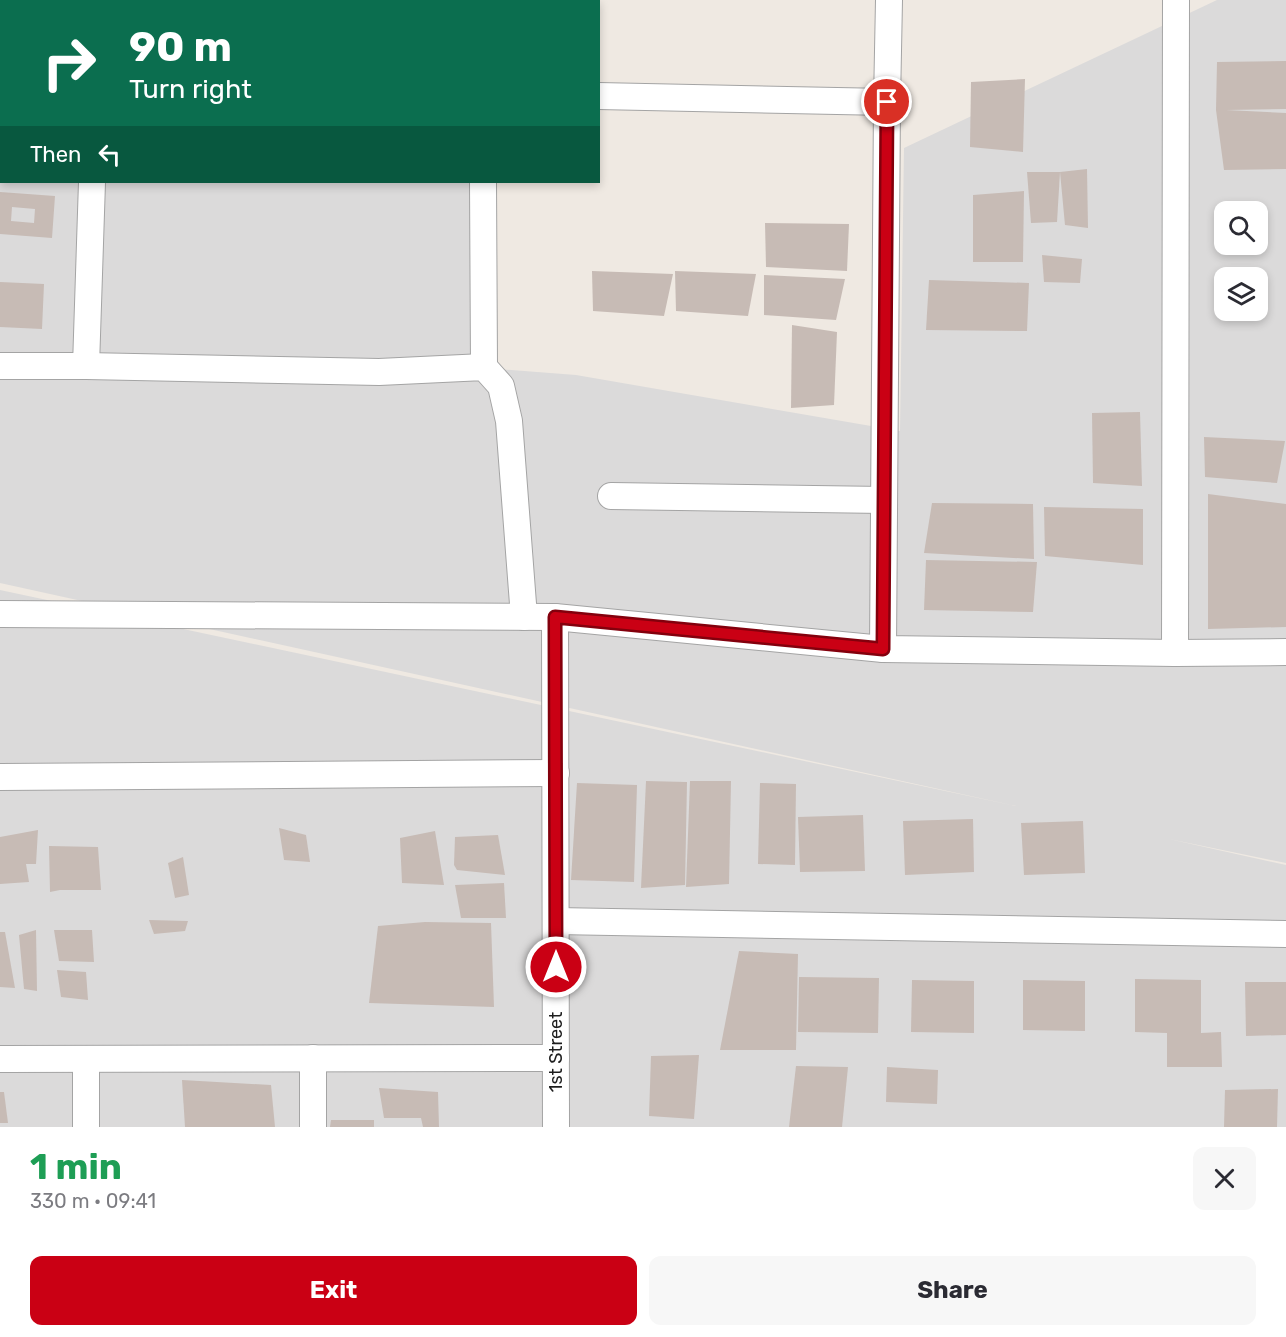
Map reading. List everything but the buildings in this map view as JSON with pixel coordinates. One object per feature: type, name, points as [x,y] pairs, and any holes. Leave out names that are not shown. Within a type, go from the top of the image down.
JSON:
[{"type":"street","points":[[883,649],[889,0]]},
{"type":"street","points":[[1175,653],[1176,0]]},
{"type":"street","points":[[600,96],[887,102]]},
{"type":"street","points":[[86,366],[92,183]]},
{"type":"street","points":[[483,183],[484,367],[501,386],[509,421],[524,617]]},
{"type":"street","points":[[0,366],[379,372],[484,367]]},
{"type":"street","points":[[611,496],[884,501]]},
{"type":"street","points":[[0,614],[555,617],[883,649],[1175,653],[1286,652]]},
{"type":"street","name":"1st Street","points":[[555,617],[556,1127]]},
{"type":"street","points":[[0,777],[556,773]]},
{"type":"street","points":[[556,921],[1286,934]]},
{"type":"street","points":[[313,1058],[313,1127]]},
{"type":"street","points":[[0,1059],[556,1058]]},
{"type":"street","points":[[86,1059],[86,1127]]},
{"type":"shaded area","points":[[1217,0],[1286,0],[1286,863],[1169,839],[1286,865],[1286,1127],[0,1127],[0,590],[1016,806],[0,583],[0,183],[497,183],[497,369],[576,375],[900,431],[904,148]]},
{"type":"route","points":[[556,967],[555,617],[883,649],[887,102]]}]
